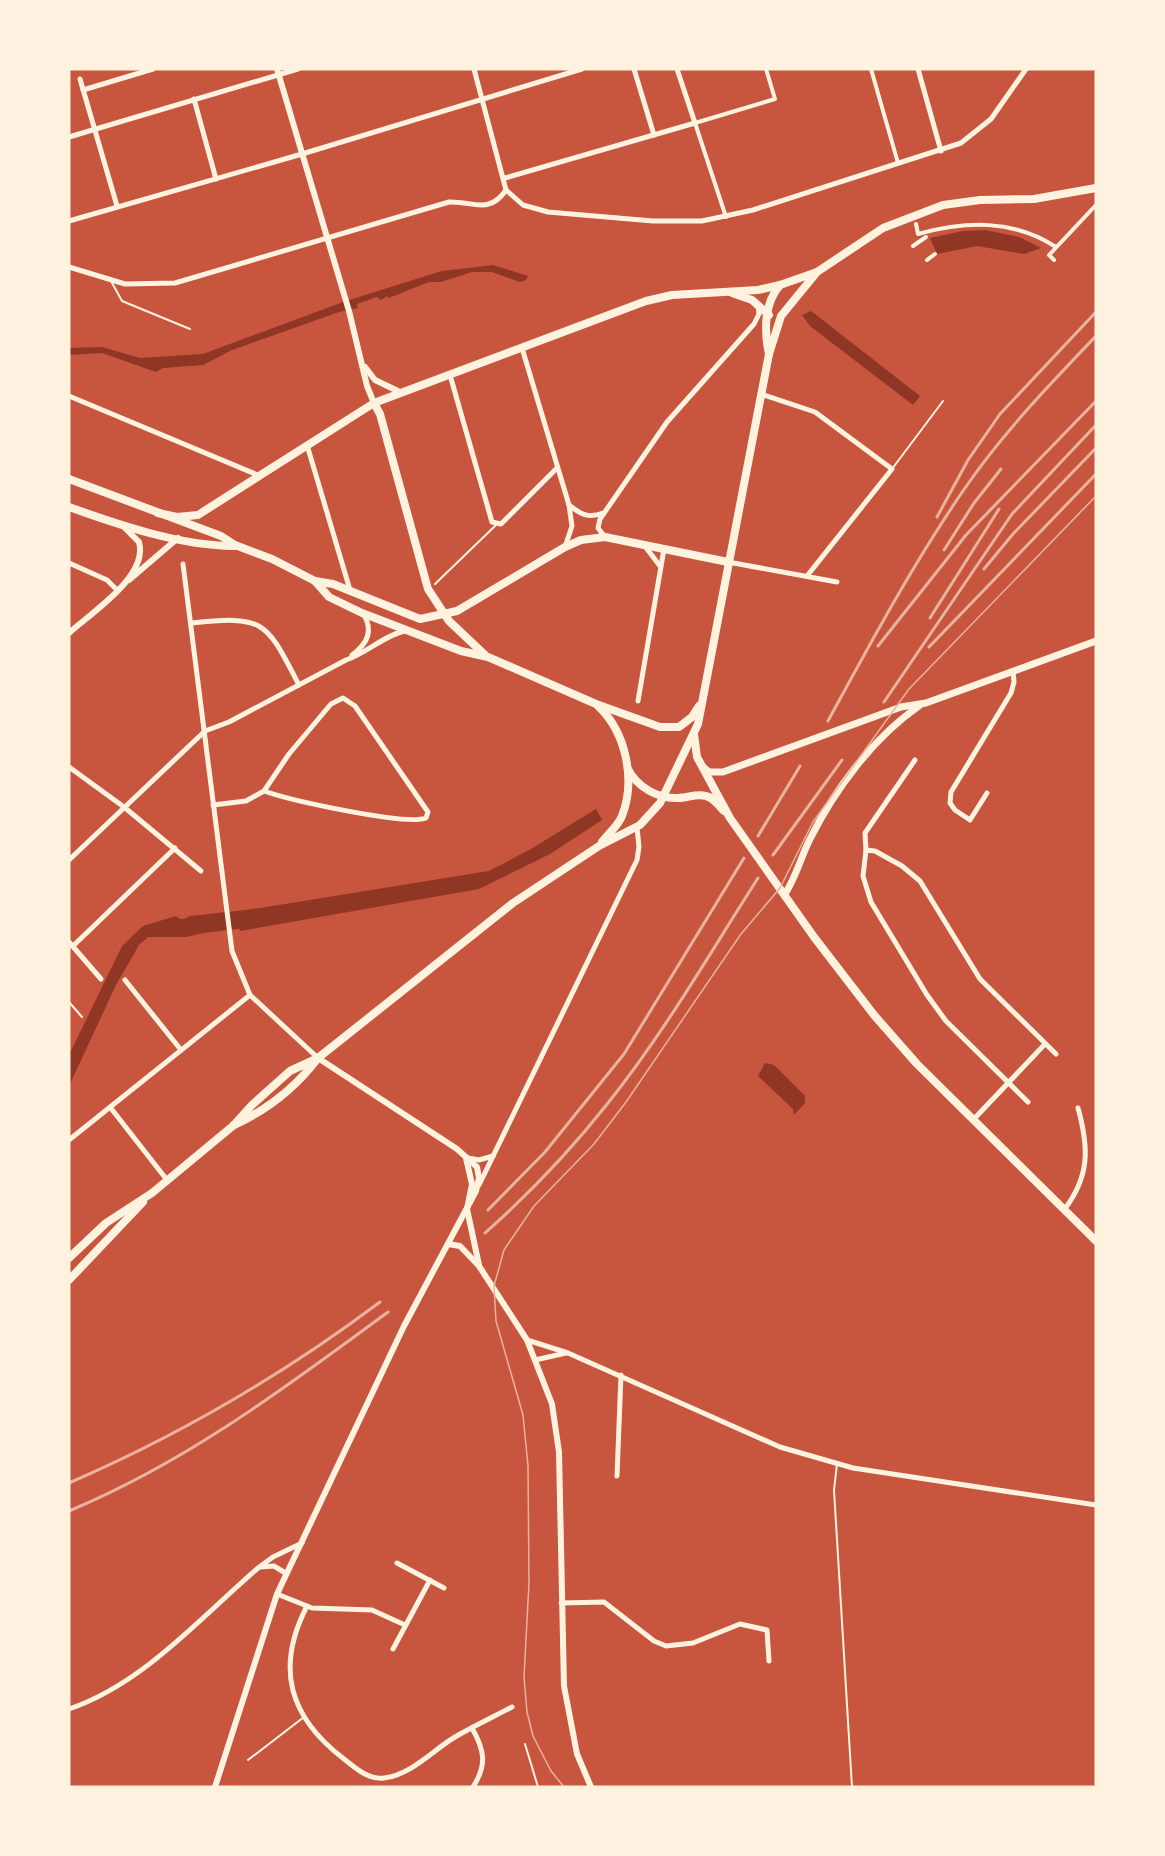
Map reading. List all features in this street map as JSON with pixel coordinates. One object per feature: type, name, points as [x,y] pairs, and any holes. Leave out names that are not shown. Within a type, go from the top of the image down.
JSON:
[{"type":"main road","points":[[158,513],[177,517],[198,515],[374,403],[646,301],[672,295],[758,290],[780,285],[817,272],[884,228],[924,210],[961,202],[1034,199],[1096,188]]},
{"type":"main road","points":[[234,1125],[257,1115],[296,1084],[318,1058],[489,921],[599,846],[637,827],[655,810],[664,797],[694,734],[703,698],[769,354],[785,310],[817,272]]},
{"type":"main road","points":[[769,354],[766,339],[768,313],[771,296],[780,285]]},
{"type":"main road","points":[[726,291],[757,304],[768,313],[777,330]]},
{"type":"main road","points":[[374,403],[380,414],[428,589],[444,615],[470,644],[488,657]]},
{"type":"main road","points":[[69,479],[221,536],[235,546],[272,559],[315,581],[333,584],[420,619],[457,611],[565,547],[581,540],[605,537],[728,562]]},
{"type":"main road","points":[[69,507],[116,524],[219,546],[235,546]]},
{"type":"main road","points":[[158,513],[175,526],[179,532],[179,538]]},
{"type":"main road","points":[[315,581],[329,597],[362,614],[461,651],[488,657],[596,704],[660,727],[675,729],[692,717],[703,698]]},
{"type":"main road","points":[[703,766],[709,772],[723,772],[901,708],[921,705],[1096,640]]},
{"type":"main road","points":[[596,704],[609,716],[617,732],[627,768],[628,787],[622,817],[599,846]]},
{"type":"main road","points":[[785,894],[818,825],[863,759],[892,727],[921,705]]},
{"type":"main road","points":[[694,734],[697,757],[730,818],[894,1039],[1096,1241]]},
{"type":"main road","points":[[627,768],[633,779],[640,785],[664,797],[706,796],[730,818]]},
{"type":"main road","points":[[69,1280],[152,1193],[234,1125],[252,1105],[290,1071],[318,1058]]},
{"type":"main road","points":[[69,1258],[106,1223],[152,1193]]},
{"type":"street","points":[[84,90],[153,69]]},
{"type":"street","points":[[69,138],[278,72],[298,69]]},
{"type":"street","points":[[69,267],[111,281],[145,285],[182,282],[448,202],[489,205],[499,200],[506,190],[505,178],[474,69]]},
{"type":"street","points":[[69,221],[302,154],[582,69]]},
{"type":"street","points":[[634,69],[654,135]]},
{"type":"street","points":[[677,69],[726,218]]},
{"type":"street","points":[[505,178],[775,99],[766,69]]},
{"type":"street","points":[[871,69],[898,163]]},
{"type":"street","points":[[918,69],[941,151]]},
{"type":"street","points":[[506,190],[523,205],[548,213],[697,222],[726,218],[941,151],[969,138],[991,119],[1026,69]]},
{"type":"street","points":[[278,72],[350,313],[367,386],[374,403]]},
{"type":"street","points":[[80,79],[117,206]]},
{"type":"street","points":[[194,99],[216,179]]},
{"type":"street","points":[[1054,260],[1048,255],[1096,205]]},
{"type":"street","points":[[916,224],[920,240]]},
{"type":"street","points":[[918,234],[952,225],[986,224],[1030,234],[1056,247]]},
{"type":"street","points":[[1067,235],[1072,240]]},
{"type":"street","points":[[913,246],[926,237]]},
{"type":"street","points":[[927,260],[935,254]]},
{"type":"street","points":[[605,537],[597,524],[604,512],[667,422],[754,324],[759,314],[757,304]]},
{"type":"street","points":[[522,348],[569,505],[572,526],[565,547]]},
{"type":"street","points":[[363,364],[377,382],[402,393]]},
{"type":"street","points":[[450,375],[490,518],[496,525],[501,524],[557,468]]},
{"type":"street","points":[[761,394],[815,412],[892,469],[807,576]]},
{"type":"street","points":[[69,396],[260,476]]},
{"type":"street","points":[[307,445],[350,591]]},
{"type":"street","points":[[569,505],[587,516],[593,517],[604,512]]},
{"type":"street","points":[[116,524],[130,531],[141,547],[138,563],[127,581]]},
{"type":"street","points":[[69,633],[179,538]]},
{"type":"street","points":[[644,545],[661,568]]},
{"type":"street","points":[[638,701],[664,549]]},
{"type":"street","points":[[728,562],[837,582]]},
{"type":"street","points":[[69,563],[107,580],[118,591]]},
{"type":"street","points":[[183,564],[192,623],[228,934],[237,968],[250,995],[318,1058],[442,1137],[474,1163],[479,1173],[476,1191]]},
{"type":"street","points":[[346,660],[362,648],[368,639],[368,626],[362,614]]},
{"type":"street","points":[[192,623],[237,619],[268,631],[299,685]]},
{"type":"street","points":[[69,860],[205,731],[229,722],[346,660],[365,653],[392,634],[408,631]]},
{"type":"street","points":[[987,793],[970,820],[950,803],[951,792],[1011,693],[1014,682],[1013,670]]},
{"type":"street","points":[[213,805],[246,801],[264,791],[289,754],[337,700],[345,699],[353,704],[428,812],[426,818],[421,820],[395,818],[288,800],[264,791]]},
{"type":"street","points":[[915,760],[865,833],[863,876],[871,902],[927,995],[946,1021],[1028,1102]]},
{"type":"street","points":[[69,767],[124,807],[201,871]]},
{"type":"street","points":[[215,1787],[278,1594],[404,1326],[476,1191],[637,860],[639,847],[637,827]]},
{"type":"street","points":[[101,979],[71,944],[175,849]]},
{"type":"street","points":[[866,850],[874,850],[902,866],[920,881],[980,979],[1056,1054]]},
{"type":"street","points":[[125,980],[181,1050]]},
{"type":"street","points":[[69,1140],[250,995]]},
{"type":"street","points":[[973,1120],[1045,1044]]},
{"type":"street","points":[[110,1107],[167,1180]]},
{"type":"street","points":[[1064,1210],[1077,1190],[1085,1168],[1086,1136],[1078,1108]]},
{"type":"street","points":[[465,1157],[479,1160],[493,1156]]},
{"type":"street","points":[[465,1157],[472,1179],[467,1209],[479,1266]]},
{"type":"street","points":[[448,1244],[460,1246],[479,1266],[527,1340],[552,1404],[558,1452],[561,1603],[567,1714],[577,1754],[591,1787]]},
{"type":"street","points":[[527,1340],[568,1353],[621,1375],[780,1447],[837,1464],[1096,1504]]},
{"type":"street","points":[[535,1360],[568,1353]]},
{"type":"street","points":[[617,1476],[621,1375]]},
{"type":"street","points":[[69,1709],[99,1697],[141,1671],[258,1568],[273,1557],[302,1543]]},
{"type":"street","points":[[397,1563],[444,1588]]},
{"type":"street","points":[[258,1568],[274,1566],[287,1574]]},
{"type":"street","points":[[393,1649],[430,1580]]},
{"type":"street","points":[[278,1594],[307,1606],[329,1610],[372,1610],[405,1625]]},
{"type":"street","points":[[561,1603],[603,1602],[654,1641],[666,1646],[693,1643],[740,1624],[767,1629],[769,1661]]},
{"type":"street","points":[[307,1606],[294,1632],[289,1661],[293,1689],[304,1717],[322,1741],[364,1774],[373,1778],[398,1774],[472,1728],[512,1707]]},
{"type":"street","points":[[472,1728],[484,1756],[482,1773],[473,1787]]},
{"type":"lane","points":[[111,281],[122,301],[190,329]]},
{"type":"lane","points":[[892,469],[943,401]]},
{"type":"lane","points":[[435,584],[496,525]]},
{"type":"lane","points":[[69,1002],[82,1017]]},
{"type":"lane","points":[[837,1464],[834,1491],[852,1787]]},
{"type":"lane","points":[[248,1760],[304,1717]]},
{"type":"lane","points":[[525,1744],[538,1787]]},
{"type":"shaded area","points":[[985,230],[1019,237],[1041,248],[1024,254],[977,246],[937,254],[930,238],[963,231]]},
{"type":"shaded area","points":[[493,265],[528,276],[526,280],[520,282],[492,272],[472,272],[441,282],[429,282],[389,298],[387,296],[381,300],[377,297],[357,304],[358,308],[339,312],[232,350],[203,365],[163,368],[156,372],[102,353],[69,355],[69,348],[102,347],[140,358],[203,354],[346,301],[442,271]]},
{"type":"shaded area","points":[[811,311],[920,396],[913,405],[810,326],[802,315]]},
{"type":"shaded area","points":[[596,809],[602,820],[550,854],[479,889],[240,931],[236,912],[489,871],[531,849]]},
{"type":"shaded area","points":[[176,916],[180,919],[215,917],[217,930],[186,937],[148,937],[139,945],[116,985],[69,1086],[69,1055],[122,946],[143,926]]},
{"type":"shaded area","points":[[765,1063],[774,1065],[805,1096],[805,1103],[794,1115],[793,1109],[758,1076]]},
{"type":"waterway","points":[[192,925],[262,917]]},
{"type":"tram line","points":[[564,1787],[551,1771],[533,1736],[527,1712],[524,1677],[529,1583],[528,1466],[523,1415],[496,1321],[494,1286],[504,1250],[534,1206],[594,1144],[626,1102],[741,934],[780,888],[813,822],[909,689],[1096,496]]},
{"type":"railway","points":[[937,517],[968,460],[1000,414],[1096,312]]},
{"type":"railway","points":[[828,721],[911,573],[965,488],[1011,428],[1096,336]]},
{"type":"railway","points":[[878,646],[966,535],[1096,401]]},
{"type":"railway","points":[[884,702],[1012,514],[1096,425]]},
{"type":"railway","points":[[984,569],[1013,534],[1096,448]]},
{"type":"railway","points":[[944,550],[974,503],[1001,469]]},
{"type":"railway","points":[[929,647],[1096,474]]},
{"type":"railway","points":[[930,618],[999,509]]},
{"type":"railway","points":[[773,855],[842,760]]},
{"type":"railway","points":[[758,836],[800,766]]},
{"type":"railway","points":[[488,1210],[545,1152],[624,1054],[744,858]]},
{"type":"railway","points":[[485,1233],[565,1154],[629,1076],[686,992],[758,878]]},
{"type":"railway","points":[[69,1483],[151,1445],[230,1402],[307,1354],[380,1302]]},
{"type":"railway","points":[[69,1511],[154,1470],[195,1446],[312,1368],[388,1312]]}]
